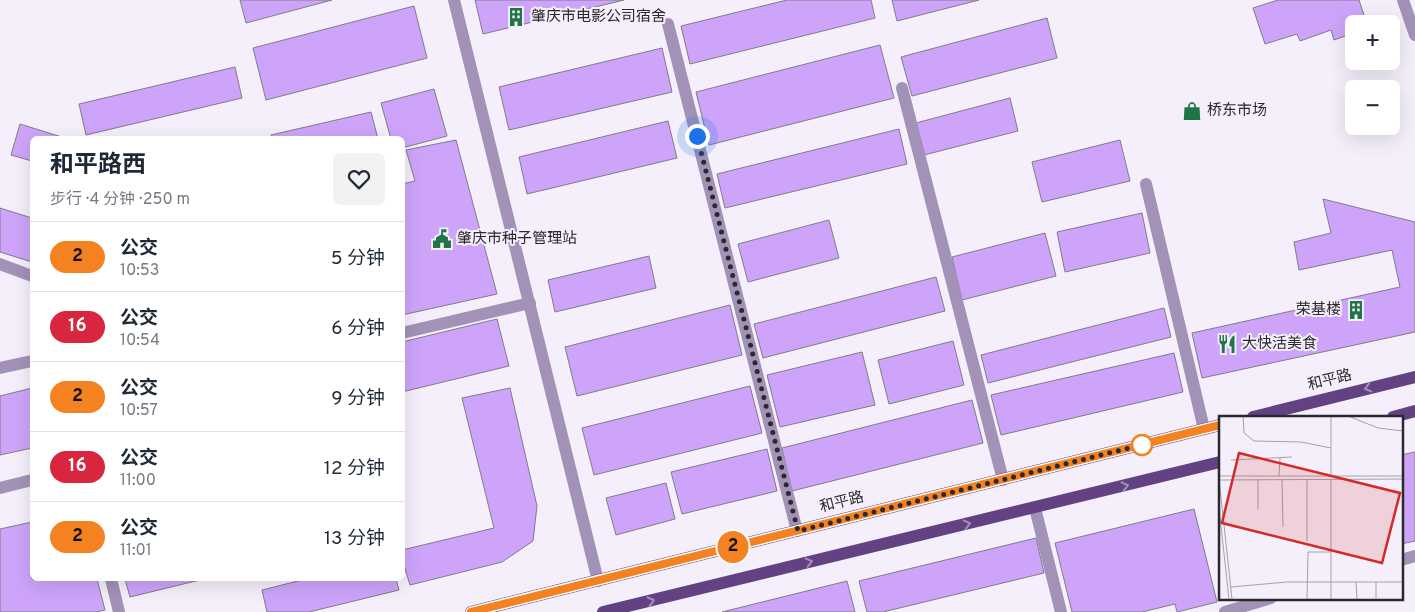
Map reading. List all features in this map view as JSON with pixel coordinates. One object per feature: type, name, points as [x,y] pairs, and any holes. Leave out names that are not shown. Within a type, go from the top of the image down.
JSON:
[{"type":"main road","name":"和平路","points":[[1257,416],[1415,377]]},
{"type":"main road","points":[[1398,416],[1415,412]]},
{"type":"main road","name":"和平路","points":[[471,612],[1219,425]]},
{"type":"main road","points":[[605,612],[1219,462]]},
{"type":"street","points":[[454,0],[598,581]]},
{"type":"street","points":[[1403,0],[1415,34]]},
{"type":"street","points":[[668,24],[798,531]]},
{"type":"street","points":[[902,88],[1003,480]]},
{"type":"street","points":[[1146,184],[1204,429]]},
{"type":"street","points":[[0,264],[30,275]]},
{"type":"street","points":[[405,333],[530,303]]},
{"type":"street","points":[[0,368],[30,361]]},
{"type":"street","points":[[0,488],[30,480]]},
{"type":"street","points":[[1035,508],[1061,612]]},
{"type":"street","points":[[1402,560],[1415,556]]},
{"type":"street","points":[[111,581],[119,612]]},
{"type":"street","points":[[1225,612],[1264,604]]},
{"type":"building","points":[[240,0],[332,0],[246,23]]},
{"type":"building","name":"肇庆市电影公司宿舍","points":[[475,0],[624,0],[483,34]]},
{"type":"building","points":[[787,0],[871,0],[875,18],[690,64],[681,26]]},
{"type":"building","points":[[892,0],[979,0],[897,21]]},
{"type":"building","points":[[1278,0],[1359,0],[1364,15],[1345,15],[1345,36],[1334,40],[1331,30],[1300,41],[1297,34],[1265,44],[1253,8]]},
{"type":"building","points":[[414,6],[427,58],[266,100],[253,48]]},
{"type":"building","points":[[1047,18],[1057,58],[912,96],[901,57]]},
{"type":"building","points":[[880,45],[894,98],[709,145],[696,92]]},
{"type":"building","points":[[662,48],[672,92],[509,130],[499,87]]},
{"type":"building","points":[[235,67],[242,98],[86,135],[79,104]]},
{"type":"building","points":[[434,89],[447,136],[405,147],[405,136],[390,136],[381,103]]},
{"type":"building","points":[[1010,98],[1018,131],[924,155],[916,123]]},
{"type":"building","points":[[371,112],[377,136],[271,136]]},
{"type":"building","points":[[668,121],[677,158],[527,194],[519,157]]},
{"type":"building","points":[[20,124],[58,136],[30,136],[30,160],[11,155]]},
{"type":"building","points":[[899,129],[907,164],[725,208],[717,174]]},
{"type":"building","name":"肇庆市种子管理站","points":[[456,140],[497,294],[405,314],[405,183],[415,181],[406,150]]},
{"type":"building","points":[[1120,140],[1130,181],[1042,202],[1032,162]]},
{"type":"building","name":"荣基楼","points":[[1323,199],[1415,222],[1415,332],[1202,378],[1192,333],[1400,287],[1392,250],[1299,270],[1294,242],[1331,233]]},
{"type":"building","points":[[0,208],[30,217],[30,261],[0,252]]},
{"type":"building","points":[[1142,213],[1150,253],[1065,272],[1057,232]]},
{"type":"building","points":[[829,220],[839,258],[748,282],[738,244]]},
{"type":"building","points":[[1045,233],[1056,276],[962,300],[952,257]]},
{"type":"building","points":[[649,256],[656,288],[555,312],[548,280]]},
{"type":"building","points":[[936,277],[945,311],[763,358],[754,324]]},
{"type":"building","points":[[730,305],[742,355],[577,396],[565,347]]},
{"type":"building","points":[[1164,308],[1171,337],[988,383],[981,355]]},
{"type":"building","points":[[497,319],[509,366],[405,391],[405,341]]},
{"type":"building","points":[[953,341],[964,385],[889,404],[878,360]]},
{"type":"building","points":[[862,352],[875,405],[780,427],[767,375]]},
{"type":"building","points":[[1174,353],[1183,392],[1001,435],[991,395]]},
{"type":"building","points":[[750,386],[762,433],[594,475],[582,428]]},
{"type":"building","points":[[30,388],[30,448],[0,455],[0,396]]},
{"type":"building","points":[[510,388],[537,506],[533,541],[502,562],[410,585],[405,569],[405,549],[494,528],[462,398]]},
{"type":"building","points":[[972,400],[983,443],[792,491],[782,448]]},
{"type":"building","points":[[767,449],[777,491],[682,514],[671,472]]},
{"type":"building","points":[[1415,452],[1415,541],[1402,544],[1402,455]]},
{"type":"building","points":[[666,483],[675,519],[616,535],[606,498]]},
{"type":"building","points":[[1194,509],[1217,602],[1177,612],[1175,604],[1142,612],[1072,612],[1055,543]]},
{"type":"building","points":[[30,522],[30,581],[98,581],[105,610],[96,612],[0,612],[0,529]]},
{"type":"building","points":[[1036,538],[1044,573],[883,612],[867,612],[859,581]]},
{"type":"building","points":[[126,581],[196,581],[130,597]]},
{"type":"building","points":[[298,581],[397,581],[399,590],[309,612],[267,612],[262,590]]},
{"type":"building","points":[[847,581],[855,612],[722,612]]},
{"type":"bus line","name":"2","points":[[471,612],[1219,425]]},
{"type":"place","name":"肇庆市电影公司宿舍","points":[[516,17]]},
{"type":"place","name":"桥东市场","points":[[1192,111]]},
{"type":"place","name":"肇庆市种子管理站","points":[[442,239]]},
{"type":"place","name":"荣基楼","points":[[1356,310]]},
{"type":"place","name":"大快活美食","points":[[1227,344]]},
{"type":"route","points":[[697,136],[798,531],[1149,443],[1142,445]]}]
